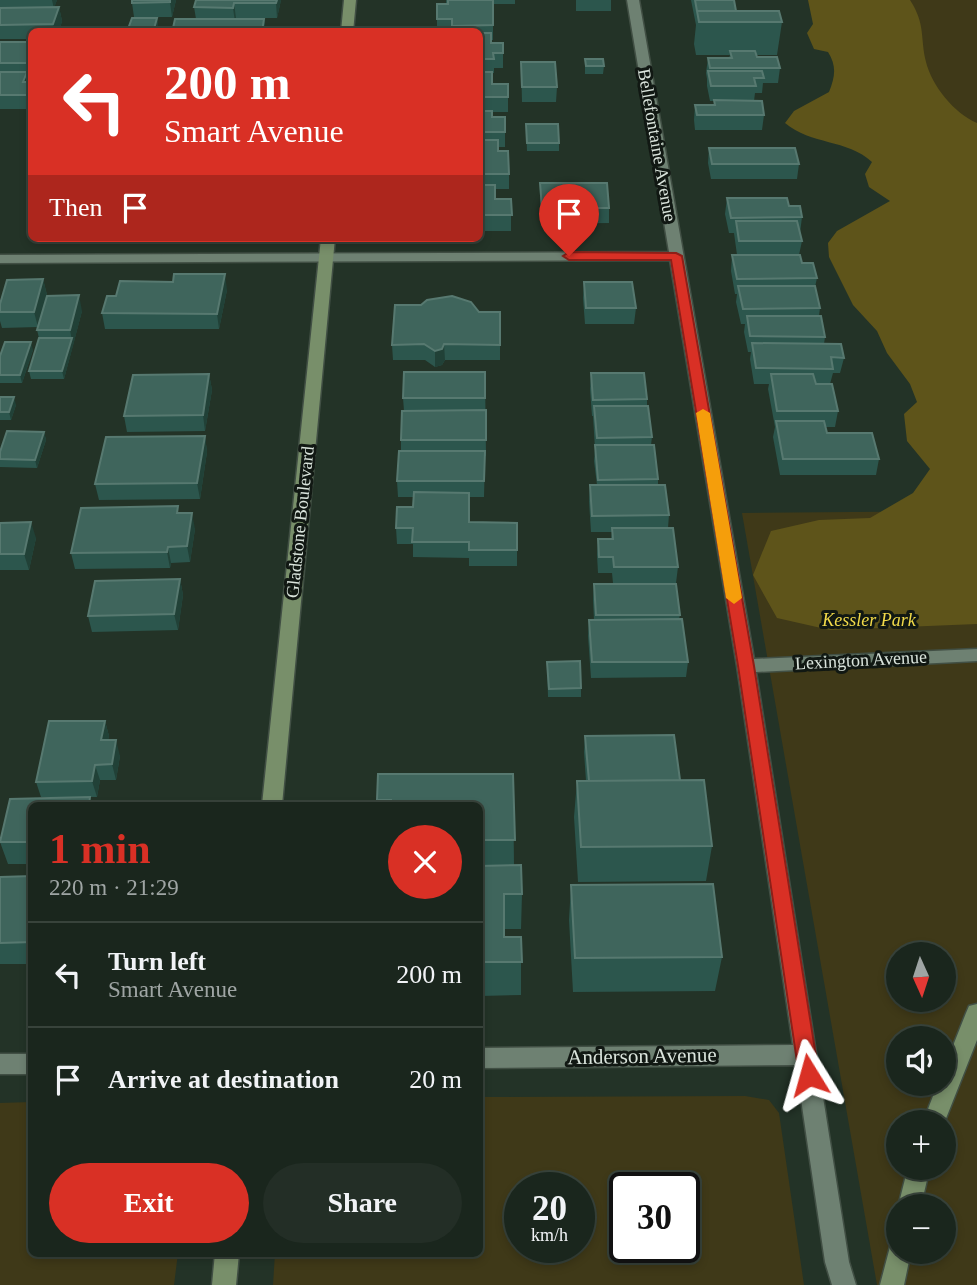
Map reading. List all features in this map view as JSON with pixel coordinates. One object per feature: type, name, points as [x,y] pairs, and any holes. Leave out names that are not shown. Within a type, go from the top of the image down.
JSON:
[{"type":"street","points":[[347,28],[350,0]]},
{"type":"street","name":"Bellefontaine Avenue","points":[[633,0],[746,666],[837,1262],[844,1285]]},
{"type":"street","name":"Gladstone Boulevard","points":[[272,802],[328,242]]},
{"type":"street","points":[[0,259],[676,256]]},
{"type":"street","name":"Lexington Avenue","points":[[746,666],[977,655]]},
{"type":"street","points":[[939,1110],[977,1013]]},
{"type":"street","name":"Anderson Avenue","points":[[483,1059],[806,1055]]},
{"type":"street","points":[[0,1064],[28,1064]]},
{"type":"street","points":[[224,1285],[227,1257]]},
{"type":"street","points":[[892,1285],[896,1264]]},
{"type":"green space","points":[[808,0],[910,0],[918,17],[926,62],[933,80],[952,106],[977,123],[977,624],[830,630],[777,618],[753,575],[771,531],[819,520],[870,518],[913,493],[930,469],[907,441],[904,414],[917,402],[910,384],[887,353],[877,331],[853,305],[829,257],[828,243],[837,231],[890,201],[869,187],[865,174],[872,162],[852,149],[806,135],[785,123],[794,111],[829,92],[834,76],[833,62],[828,52],[814,49],[807,33],[813,24]]},
{"type":"green space","points":[[829,0],[977,0],[977,414]]},
{"type":"green space","name":"Kessler Park","points":[[977,511],[977,1285],[877,1285],[742,513]]},
{"type":"green space","points":[[745,1096],[769,1100],[779,1113],[804,1285],[273,1285],[275,1257],[483,1257],[483,1097]]},
{"type":"green space","points":[[28,1102],[28,1257],[178,1257],[174,1285],[0,1285],[0,1103]]},
{"type":"building","points":[[132,0],[170,0],[170,2],[132,3]]},
{"type":"building","points":[[196,0],[277,0],[276,3],[234,3],[233,8],[194,7]]},
{"type":"building","points":[[448,0],[493,0],[493,25],[452,26],[452,19],[437,19],[437,4],[448,4]]},
{"type":"building","points":[[695,0],[734,0],[736,11],[697,11]]},
{"type":"building","points":[[59,7],[53,24],[0,25],[0,8]]},
{"type":"building","points":[[697,11],[779,11],[782,22],[699,22]]},
{"type":"building","points":[[132,18],[157,18],[154,28],[128,28]]},
{"type":"building","points":[[175,19],[264,19],[263,28],[173,28]]},
{"type":"building","points":[[483,33],[491,33],[491,43],[503,43],[503,53],[493,53],[494,59],[483,59]]},
{"type":"building","points":[[0,42],[28,42],[27,63],[0,63]]},
{"type":"building","points":[[730,51],[755,51],[757,57],[777,57],[780,68],[710,68],[708,58],[732,58]]},
{"type":"building","points":[[585,59],[603,59],[604,66],[586,66]]},
{"type":"building","points":[[521,62],[555,62],[557,87],[522,87]]},
{"type":"building","points":[[708,71],[762,71],[764,78],[754,78],[756,86],[711,86]]},
{"type":"building","points":[[0,72],[27,72],[23,82],[28,82],[28,95],[0,95]]},
{"type":"building","points":[[483,72],[492,72],[492,84],[508,84],[508,97],[483,97]]},
{"type":"building","points":[[714,100],[762,101],[764,115],[697,115],[695,105],[715,105]]},
{"type":"building","points":[[483,111],[492,111],[492,117],[505,117],[505,132],[483,132]]},
{"type":"building","points":[[526,124],[558,124],[559,143],[527,143]]},
{"type":"building","points":[[483,140],[498,140],[498,151],[508,151],[509,174],[483,174]]},
{"type":"building","points":[[709,148],[795,148],[799,164],[712,164]]},
{"type":"building","points":[[540,183],[607,183],[609,208],[542,208]]},
{"type":"building","points":[[483,185],[495,185],[495,199],[511,199],[512,215],[483,215]]},
{"type":"building","points":[[727,198],[787,198],[789,206],[800,206],[802,217],[731,218]]},
{"type":"building","points":[[736,221],[797,221],[802,241],[739,241]]},
{"type":"building","points":[[732,255],[800,255],[802,263],[813,263],[817,278],[737,279]]},
{"type":"building","points":[[174,274],[225,274],[217,314],[102,313],[107,296],[116,296],[120,281],[173,282]]},
{"type":"building","points":[[43,279],[34,312],[0,312],[7,280]]},
{"type":"building","points":[[584,282],[632,282],[636,308],[586,308]]},
{"type":"building","points":[[738,286],[815,286],[820,308],[743,309]]},
{"type":"building","points":[[79,295],[70,330],[37,330],[47,296]]},
{"type":"building","points":[[452,296],[471,302],[479,312],[500,312],[500,345],[444,344],[442,349],[435,351],[424,344],[392,345],[395,305],[421,305],[427,300]]},
{"type":"building","points":[[747,316],[821,316],[825,337],[750,336]]},
{"type":"building","points":[[39,338],[72,338],[62,371],[29,371]]},
{"type":"building","points":[[5,342],[31,342],[20,375],[0,375],[0,356]]},
{"type":"building","points":[[752,343],[841,344],[844,358],[831,357],[833,369],[756,368]]},
{"type":"building","points":[[404,372],[485,372],[485,398],[403,398]]},
{"type":"building","points":[[591,373],[644,373],[647,399],[593,400]]},
{"type":"building","points":[[209,374],[203,415],[124,416],[133,375]]},
{"type":"building","points":[[771,374],[813,374],[816,384],[832,384],[838,411],[777,411]]},
{"type":"building","points":[[0,397],[14,397],[9,412],[0,412]]},
{"type":"building","points":[[594,406],[648,406],[652,437],[597,438]]},
{"type":"building","points":[[486,410],[486,440],[401,440],[402,411]]},
{"type":"building","points":[[776,421],[824,421],[827,433],[872,433],[879,459],[783,459]]},
{"type":"building","points":[[7,431],[44,432],[35,460],[0,459]]},
{"type":"building","points":[[205,436],[197,483],[95,484],[106,437]]},
{"type":"building","points":[[595,445],[654,445],[658,479],[598,480]]},
{"type":"building","points":[[399,451],[485,451],[484,481],[397,481]]},
{"type":"building","points":[[590,485],[665,485],[669,515],[592,516]]},
{"type":"building","points":[[414,492],[469,493],[469,522],[517,523],[517,550],[469,550],[469,542],[412,542],[413,528],[396,528],[397,507],[413,507]]},
{"type":"building","points":[[178,506],[177,513],[192,513],[187,546],[168,547],[167,552],[71,553],[81,508]]},
{"type":"building","points":[[31,522],[24,554],[0,554],[0,523]]},
{"type":"building","points":[[612,528],[673,528],[678,567],[614,567],[613,557],[599,557],[598,539],[613,539]]},
{"type":"building","points":[[180,579],[174,614],[88,616],[95,581]]},
{"type":"building","points":[[594,584],[676,584],[680,615],[596,615]]},
{"type":"building","points":[[682,619],[688,662],[592,662],[589,620]]},
{"type":"building","points":[[580,661],[581,688],[549,689],[547,662]]},
{"type":"building","points":[[49,721],[105,721],[101,740],[116,740],[112,764],[95,765],[92,781],[36,782]]},
{"type":"building","points":[[674,735],[680,780],[589,781],[585,736]]},
{"type":"building","points":[[378,774],[513,774],[515,840],[483,840],[483,802],[377,800]]},
{"type":"building","points":[[704,780],[712,846],[581,847],[577,781]]},
{"type":"building","points":[[90,797],[89,802],[28,802],[28,842],[0,842],[10,799]]},
{"type":"building","points":[[521,865],[522,894],[504,894],[504,937],[521,937],[522,962],[483,962],[483,866]]},
{"type":"building","points":[[28,876],[28,942],[0,943],[0,877]]},
{"type":"building","points":[[713,884],[722,957],[575,958],[571,885]]},
{"type":"slow traffic","points":[[703,413],[734,598]]},
{"type":"route","points":[[569,256],[676,256],[746,666],[809,1075]]}]
